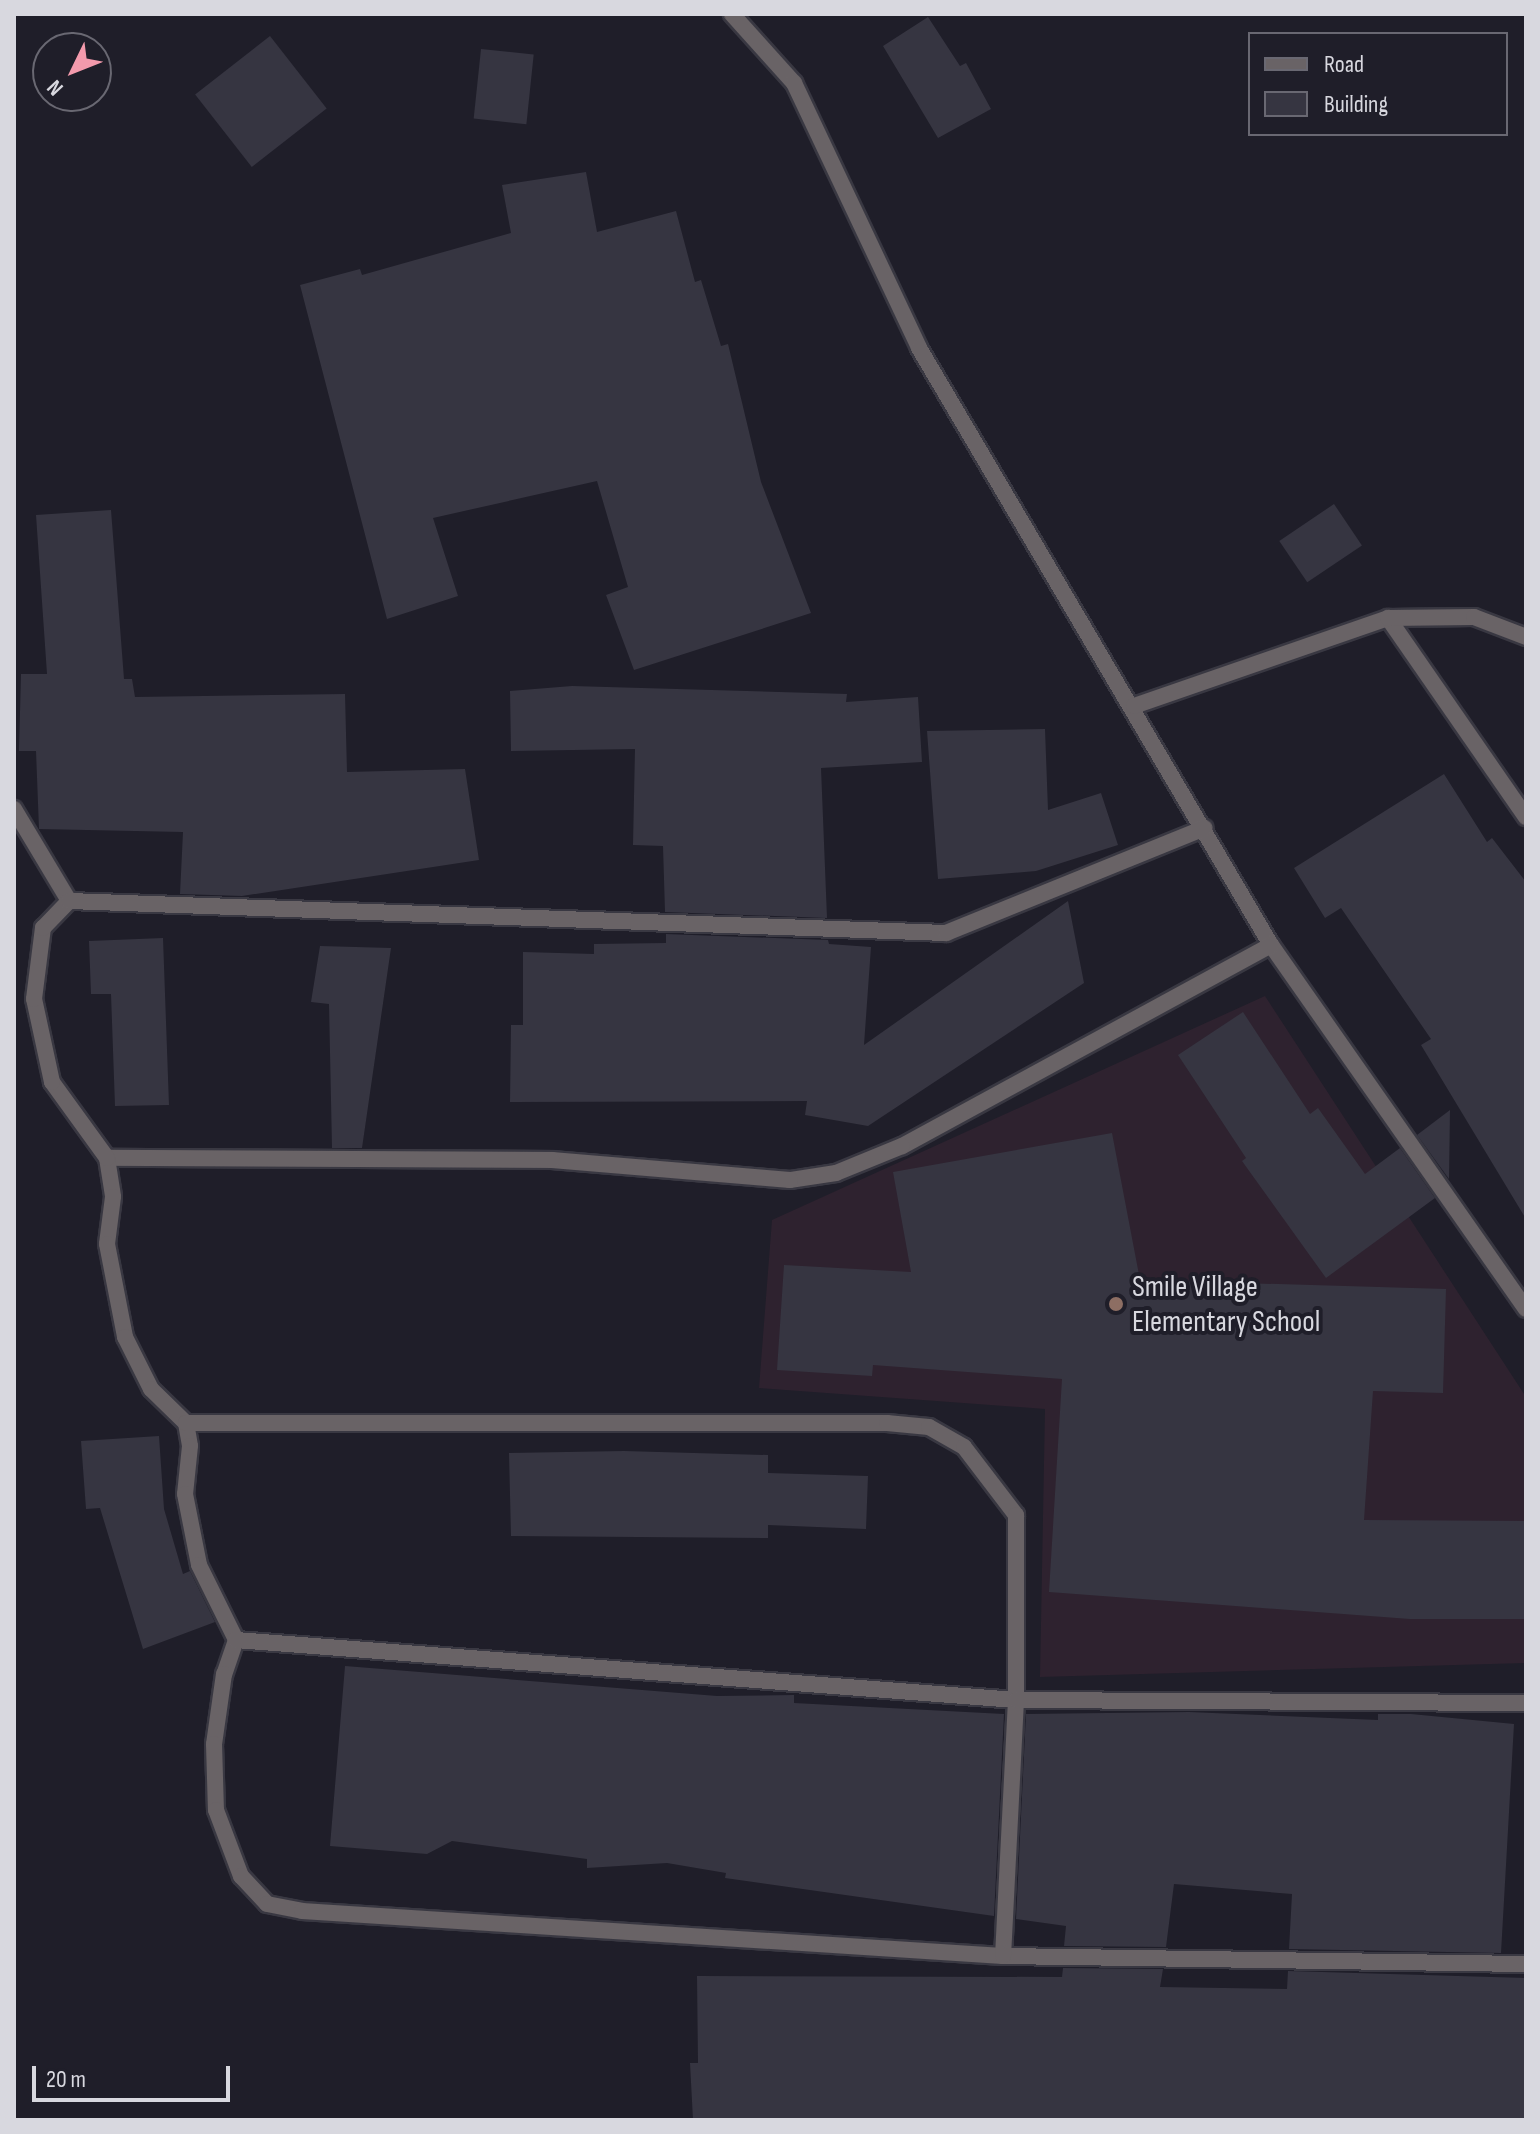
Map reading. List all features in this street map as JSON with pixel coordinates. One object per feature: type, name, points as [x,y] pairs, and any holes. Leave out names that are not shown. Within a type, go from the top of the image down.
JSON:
[{"type":"street","points":[[732,14],[794,83],[919,348],[1134,706],[1271,945],[1526,1309]]},
{"type":"street","points":[[1134,706],[1388,618],[1474,617],[1526,637]]},
{"type":"street","points":[[1388,618],[1526,817]]},
{"type":"street","points":[[14,809],[69,901]]},
{"type":"street","points":[[1204,828],[946,933],[69,901],[43,928],[34,999],[52,1082],[107,1158],[113,1197],[107,1244],[125,1337],[151,1389],[186,1423],[190,1446],[185,1494],[199,1565],[236,1640],[224,1674],[214,1744],[216,1810],[241,1876],[267,1904],[302,1911],[1003,1956],[1526,1964]]},
{"type":"street","points":[[107,1158],[552,1160],[790,1180],[836,1173],[902,1146],[1271,945]]},
{"type":"street","points":[[186,1423],[929,1427],[964,1447],[1016,1515],[1016,1700],[1003,1956]]},
{"type":"street","points":[[236,1640],[1016,1700],[1526,1703]]},
{"type":"shaded area","name":"Smile Village Elementary School","points":[[1265,996],[1526,1397],[1526,1663],[1040,1677],[1045,1409],[759,1388],[772,1220]]},
{"type":"building","points":[[928,17],[960,66],[966,63],[991,109],[938,138],[883,46]]},
{"type":"building","points":[[270,36],[327,108],[252,167],[195,94]]},
{"type":"building","points":[[481,49],[534,55],[526,124],[474,119]]},
{"type":"building","points":[[586,172],[597,232],[676,211],[695,282],[701,280],[721,346],[728,344],[761,482],[811,613],[634,670],[606,595],[628,587],[597,481],[433,518],[458,596],[387,619],[300,285],[360,269],[362,275],[511,233],[502,185]]},
{"type":"building","points":[[1334,504],[1362,545],[1307,582],[1279,541]]},
{"type":"building","points":[[111,510],[124,679],[132,679],[135,697],[345,694],[347,772],[465,769],[479,860],[242,896],[180,894],[183,832],[39,829],[36,751],[19,751],[21,674],[47,674],[36,515]]},
{"type":"building","points":[[572,686],[847,694],[846,702],[918,697],[922,762],[821,768],[827,918],[665,912],[663,846],[633,845],[635,749],[511,751],[510,691]]},
{"type":"building","points":[[1045,729],[1048,810],[1101,793],[1118,845],[1036,871],[938,879],[927,731]]},
{"type":"building","points":[[1444,774],[1487,842],[1492,838],[1526,882],[1526,1219],[1421,1045],[1431,1039],[1341,908],[1325,918],[1294,868]]},
{"type":"building","points":[[1068,901],[1084,983],[868,1126],[805,1115],[807,1101],[510,1102],[511,1025],[523,1025],[523,952],[594,954],[594,944],[666,943],[666,934],[828,940],[829,944],[871,947],[864,1045]]},
{"type":"building","points":[[163,938],[169,1105],[115,1106],[111,994],[91,994],[89,941]]},
{"type":"building","points":[[320,946],[391,948],[362,1148],[332,1148],[329,1004],[311,1002]]},
{"type":"building","points":[[1243,1012],[1310,1114],[1318,1108],[1365,1174],[1400,1148],[1435,1198],[1326,1278],[1242,1161],[1246,1158],[1178,1055]]},
{"type":"building","points":[[1450,1110],[1449,1179],[1417,1135]]},
{"type":"building","points":[[1112,1133],[1140,1280],[1446,1289],[1443,1393],[1373,1391],[1364,1520],[1526,1521],[1526,1619],[1410,1619],[1049,1592],[1062,1379],[873,1365],[872,1376],[777,1370],[784,1265],[911,1272],[893,1172]]},
{"type":"building","points":[[159,1436],[164,1509],[183,1574],[190,1571],[215,1622],[143,1649],[100,1508],[86,1509],[81,1441]]},
{"type":"building","points":[[624,1451],[768,1455],[768,1473],[868,1476],[866,1529],[768,1525],[768,1538],[511,1536],[509,1453]]},
{"type":"building","points":[[345,1666],[717,1696],[794,1695],[794,1703],[1004,1714],[994,1916],[725,1878],[726,1873],[667,1863],[587,1868],[587,1859],[452,1841],[427,1854],[330,1846]]},
{"type":"building","points":[[1189,1712],[1378,1720],[1378,1714],[1411,1714],[1514,1724],[1501,1953],[1289,1949],[1292,1894],[1174,1884],[1166,1947],[1064,1946],[1066,1926],[1016,1919],[1026,1714]]},
{"type":"building","points":[[1063,1968],[1163,1969],[1160,1987],[1287,1989],[1288,1971],[1526,1978],[1526,2120],[693,2120],[690,2063],[698,2063],[697,1976],[1062,1977]]},
{"type":"place","name":"Smile Village Elementary School","points":[[1116,1304]]}]
